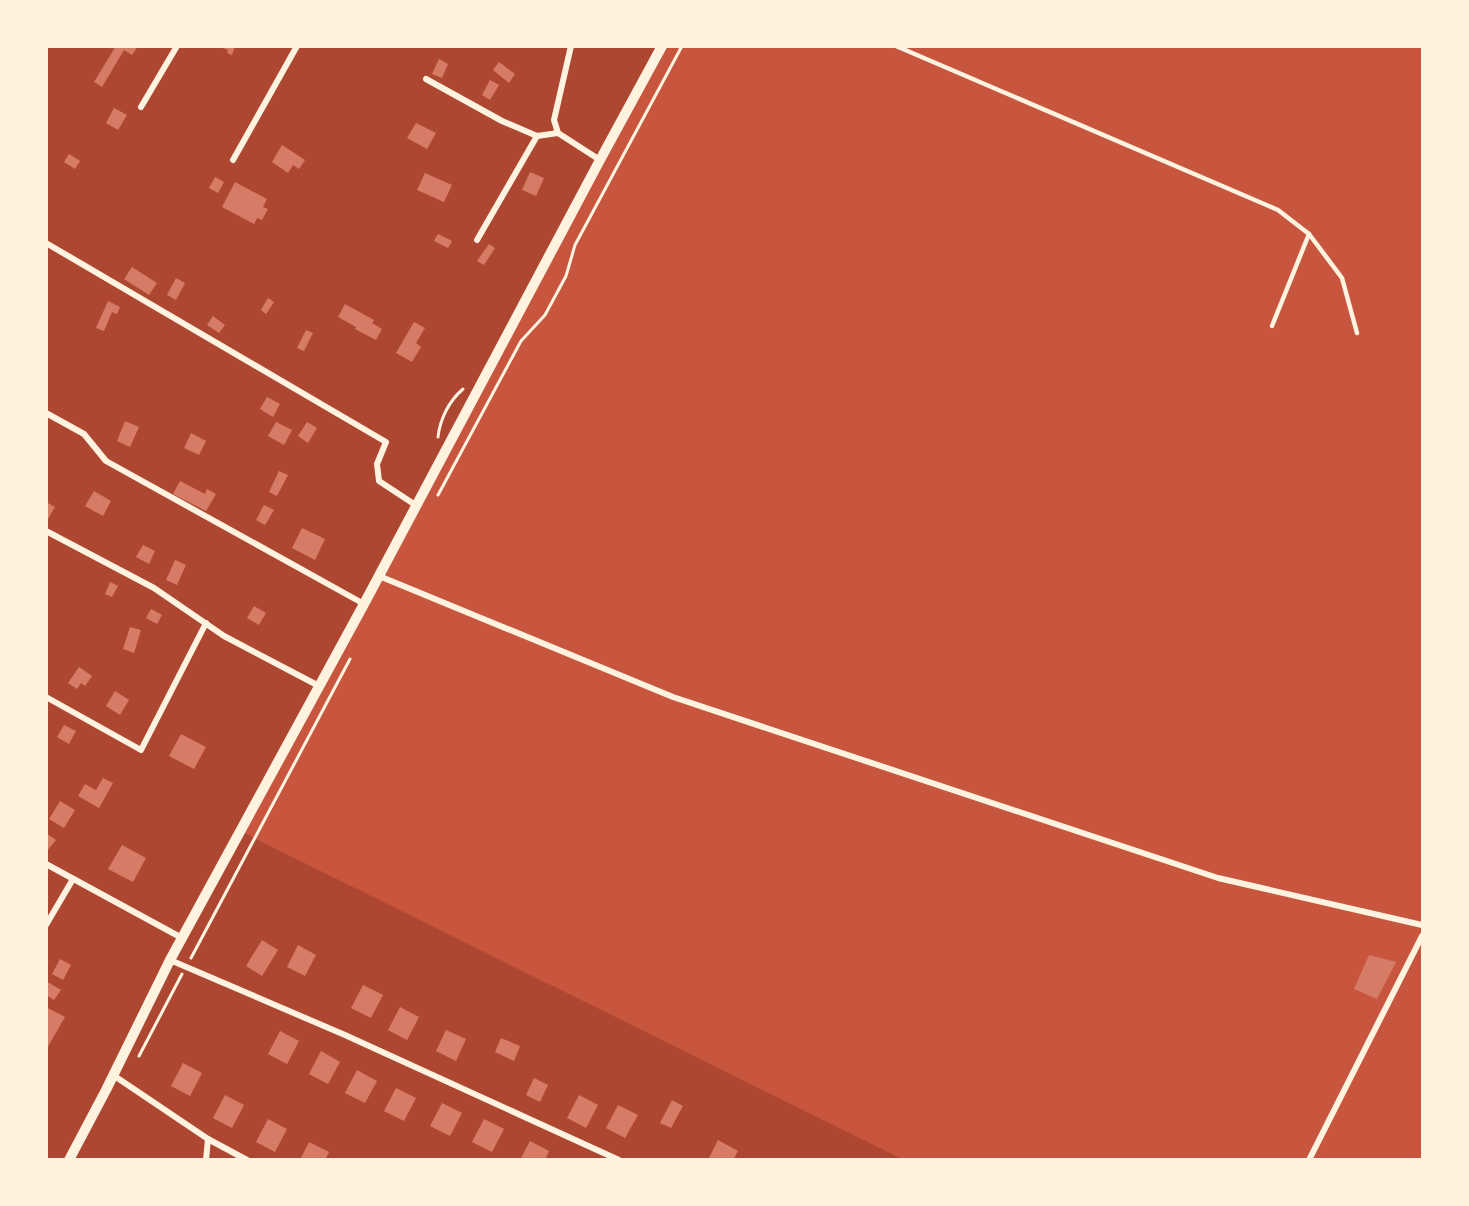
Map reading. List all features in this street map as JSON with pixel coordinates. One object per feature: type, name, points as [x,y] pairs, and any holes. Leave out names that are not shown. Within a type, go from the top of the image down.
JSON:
[{"type":"street","points":[[141,107],[177,46]]},
{"type":"street","points":[[233,160],[297,46]]},
{"type":"street","points":[[571,46],[554,120],[558,133],[600,160]]},
{"type":"street","points":[[69,1160],[170,960],[417,506],[662,46]]},
{"type":"street","points":[[426,79],[502,121],[537,136],[558,133]]},
{"type":"street","points":[[477,240],[537,136]]},
{"type":"street","points":[[46,243],[386,442],[378,464],[379,481],[417,506]]},
{"type":"street","points":[[46,413],[84,434],[106,461],[364,604]]},
{"type":"street","points":[[46,531],[154,588],[224,636],[320,686]]},
{"type":"street","points":[[379,576],[672,697],[1218,878],[1422,925]]},
{"type":"street","points":[[46,697],[141,750],[206,623]]},
{"type":"street","points":[[46,864],[182,938]]},
{"type":"street","points":[[46,925],[73,879]]},
{"type":"street","points":[[1309,1160],[1422,936]]},
{"type":"street","points":[[170,960],[345,1035],[619,1160]]},
{"type":"street","points":[[113,1075],[208,1139],[247,1160]]},
{"type":"street","points":[[206,1160],[208,1139]]},
{"type":"lane","points":[[896,46],[1278,210],[1309,234],[1342,278],[1356,333]]},
{"type":"lane","points":[[1272,326],[1309,234]]},
{"type":"path","points":[[438,495],[521,341],[545,315],[567,276],[575,246],[682,46]]},
{"type":"path","points":[[190,960],[354,652]]},
{"type":"path","points":[[138,1057],[186,968]]},
{"type":"shaded area","points":[[46,47],[662,47],[240,831],[902,1159],[47,1159]]},
{"type":"building","points":[[116,46],[138,46],[132,55],[124,50],[102,87],[94,82]]},
{"type":"building","points":[[218,46],[235,46],[232,55],[227,53],[228,50]]},
{"type":"building","points":[[439,59],[448,64],[442,78],[432,74]]},
{"type":"building","points":[[499,62],[515,74],[509,83],[493,70]]},
{"type":"building","points":[[490,80],[499,85],[490,100],[482,95]]},
{"type":"building","points":[[114,108],[127,115],[118,130],[106,123]]},
{"type":"building","points":[[416,123],[436,133],[427,149],[407,138]]},
{"type":"building","points":[[282,145],[305,160],[299,169],[293,165],[288,173],[272,162]]},
{"type":"building","points":[[69,154],[80,161],[75,169],[64,162]]},
{"type":"building","points":[[530,172],[544,178],[536,196],[522,190]]},
{"type":"building","points":[[425,173],[452,185],[444,202],[417,190]]},
{"type":"building","points":[[215,177],[224,182],[218,193],[209,188]]},
{"type":"building","points":[[235,182],[267,199],[263,207],[268,209],[262,220],[257,218],[254,224],[222,207]]},
{"type":"building","points":[[438,234],[452,241],[448,248],[434,241]]},
{"type":"building","points":[[489,244],[495,248],[484,265],[477,261]]},
{"type":"building","points":[[132,267],[157,283],[149,295],[124,279]]},
{"type":"building","points":[[176,278],[185,283],[176,300],[167,295]]},
{"type":"building","points":[[268,298],[274,302],[266,314],[261,310]]},
{"type":"building","points":[[108,301],[120,307],[117,314],[112,312],[104,331],[96,328]]},
{"type":"building","points":[[345,304],[374,320],[372,323],[382,329],[376,340],[338,317]]},
{"type":"building","points":[[213,316],[225,325],[219,333],[207,325]]},
{"type":"building","points":[[414,322],[425,328],[416,343],[421,347],[412,362],[396,353]]},
{"type":"building","points":[[306,330],[313,333],[304,351],[297,348]]},
{"type":"building","points":[[267,397],[280,404],[273,417],[260,409]]},
{"type":"building","points":[[125,421],[139,427],[130,447],[117,441]]},
{"type":"building","points":[[276,422],[292,430],[284,445],[268,436]]},
{"type":"building","points":[[307,422],[317,428],[308,443],[298,436]]},
{"type":"building","points":[[191,433],[206,441],[199,455],[184,448]]},
{"type":"building","points":[[279,471],[288,475],[277,496],[269,492]]},
{"type":"building","points":[[180,481],[205,494],[207,489],[216,494],[206,511],[173,494]]},
{"type":"building","points":[[94,491],[111,501],[103,516],[85,506]]},
{"type":"building","points":[[46,502],[55,507],[48,519],[46,518]]},
{"type":"building","points":[[264,505],[274,510],[265,525],[256,520]]},
{"type":"building","points":[[302,528],[325,539],[315,560],[292,548]]},
{"type":"building","points":[[143,545],[155,551],[149,564],[136,557]]},
{"type":"building","points":[[175,560],[186,565],[177,585],[166,580]]},
{"type":"building","points":[[110,582],[118,586],[112,597],[105,594]]},
{"type":"building","points":[[254,606],[266,613],[259,625],[247,618]]},
{"type":"building","points":[[151,609],[162,615],[157,624],[146,618]]},
{"type":"building","points":[[130,627],[141,630],[134,653],[123,649]]},
{"type":"building","points":[[79,667],[92,676],[85,686],[81,683],[77,689],[68,683]]},
{"type":"building","points":[[115,691],[129,700],[120,715],[106,706]]},
{"type":"building","points":[[64,725],[76,731],[69,744],[57,737]]},
{"type":"building","points":[[181,734],[206,747],[194,769],[169,756]]},
{"type":"building","points":[[103,778],[113,783],[99,808],[78,796],[85,784],[96,790]]},
{"type":"building","points":[[60,801],[75,810],[64,828],[49,819]]},
{"type":"building","points":[[46,833],[56,840],[46,852]]},
{"type":"building","points":[[122,845],[146,858],[133,882],[108,869]]},
{"type":"building","points":[[262,940],[278,950],[262,976],[246,966]]},
{"type":"building","points":[[298,945],[316,955],[305,976],[287,967]]},
{"type":"building","points":[[1369,955],[1396,962],[1377,999],[1354,989]]},
{"type":"building","points":[[60,959],[71,965],[63,980],[52,974]]},
{"type":"building","points":[[46,981],[61,990],[54,1000],[46,995]]},
{"type":"building","points":[[363,985],[383,995],[371,1018],[351,1008]]},
{"type":"building","points":[[46,1007],[65,1017],[46,1050]]},
{"type":"building","points":[[400,1007],[419,1017],[407,1040],[388,1030]]},
{"type":"building","points":[[446,1030],[466,1039],[456,1061],[436,1051]]},
{"type":"building","points":[[280,1031],[299,1041],[287,1064],[268,1054]]},
{"type":"building","points":[[501,1038],[520,1046],[514,1061],[495,1052]]},
{"type":"building","points":[[321,1051],[340,1062],[328,1084],[309,1074]]},
{"type":"building","points":[[183,1063],[202,1073],[190,1096],[171,1086]]},
{"type":"building","points":[[357,1070],[377,1081],[365,1103],[345,1093]]},
{"type":"building","points":[[534,1078],[548,1085],[540,1102],[526,1095]]},
{"type":"building","points":[[396,1088],[416,1098],[404,1121],[384,1111]]},
{"type":"building","points":[[225,1095],[244,1105],[232,1128],[213,1118]]},
{"type":"building","points":[[579,1095],[598,1105],[586,1128],[567,1118]]},
{"type":"building","points":[[672,1100],[683,1106],[671,1128],[660,1123]]},
{"type":"building","points":[[442,1103],[462,1113],[450,1136],[430,1126]]},
{"type":"building","points":[[618,1105],[638,1115],[625,1138],[606,1128]]},
{"type":"building","points":[[268,1119],[287,1129],[275,1152],[256,1142]]},
{"type":"building","points":[[484,1119],[504,1129],[492,1152],[472,1142]]},
{"type":"building","points":[[718,1140],[738,1151],[733,1160],[708,1160]]},
{"type":"building","points":[[530,1141],[549,1151],[545,1160],[520,1160]]},
{"type":"building","points":[[309,1142],[329,1152],[325,1160],[300,1160]]}]
